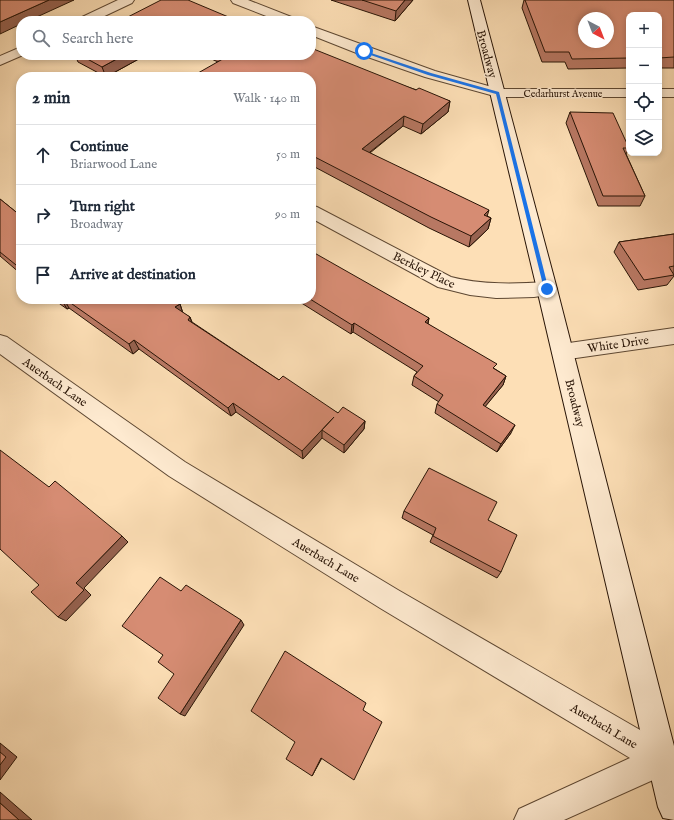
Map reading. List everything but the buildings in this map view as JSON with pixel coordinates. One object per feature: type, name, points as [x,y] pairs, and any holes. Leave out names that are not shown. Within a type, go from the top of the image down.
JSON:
[{"type":"street","points":[[94,16],[128,0]]},
{"type":"street","points":[[237,0],[277,16]]},
{"type":"street","name":"Broadway","points":[[474,0],[547,289],[674,807]]},
{"type":"street","name":"Cedarhurst Avenue","points":[[316,32],[364,51],[430,74],[498,93],[626,93]]},
{"type":"street","points":[[0,61],[16,53]]},
{"type":"street","points":[[662,93],[674,93]]},
{"type":"street","name":"Berkley Place","points":[[316,214],[445,282],[464,288],[487,291],[516,292],[547,289]]},
{"type":"street","name":"White Drive","points":[[562,352],[674,336]]},
{"type":"street","name":"Auerbach Lane","points":[[0,343],[176,469],[389,599],[662,760]]},
{"type":"street","points":[[530,820],[662,760]]},
{"type":"route","points":[[364,51],[430,74],[498,93],[547,289]]}]
